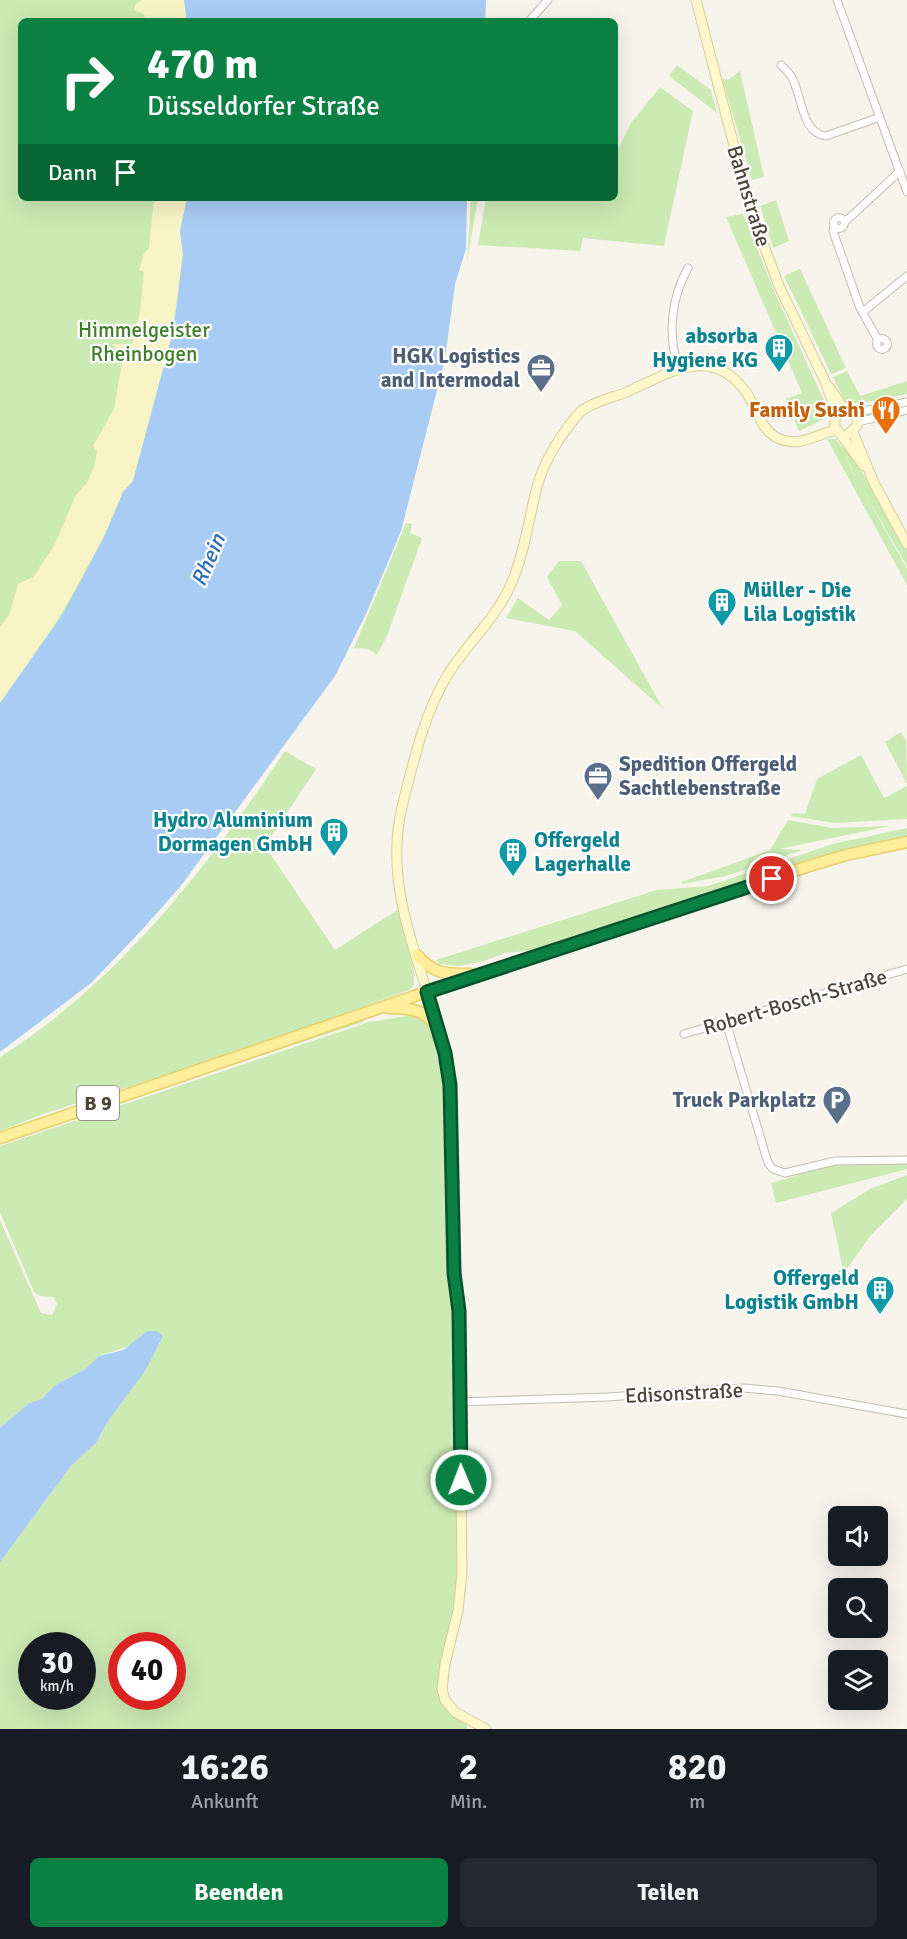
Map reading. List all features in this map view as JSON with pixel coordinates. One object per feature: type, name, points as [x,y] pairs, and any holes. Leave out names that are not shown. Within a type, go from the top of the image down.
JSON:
[{"type":"main road","name":"B 9","points":[[0,1138],[379,1008],[846,855],[907,842]]},
{"type":"main road","points":[[417,955],[428,968],[439,973],[482,974]]},
{"type":"main road","points":[[379,1008],[418,1010],[426,1014],[438,1027]]},
{"type":"street","points":[[532,18],[548,0]]},
{"type":"street","name":"Bahnstraße","points":[[696,0],[752,211],[779,286],[869,472],[907,544]]},
{"type":"street","points":[[839,0],[907,192]]},
{"type":"street","points":[[781,65],[791,76],[809,126],[820,135],[826,136],[880,117]]},
{"type":"street","points":[[878,340],[864,311],[860,308],[837,242],[834,226],[841,228],[900,171]]},
{"type":"street","points":[[679,368],[672,348],[671,332],[682,279],[688,268]]},
{"type":"street","points":[[864,311],[907,276]]},
{"type":"street","points":[[486,1729],[451,1708],[445,1700],[442,1683],[462,1589],[460,1402],[451,1095],[447,1063],[438,1027],[398,889],[397,846],[402,807],[438,693],[456,662],[485,628],[505,598],[518,567],[540,478],[572,421],[589,406],[679,368],[704,365],[725,372],[746,392],[771,434],[791,442],[807,440],[845,422],[907,402]]},
{"type":"street","points":[[845,422],[907,410]]},
{"type":"street","name":"Robert-Bosch-Straße","points":[[684,1034],[907,969]]},
{"type":"street","points":[[726,1022],[768,1163],[778,1172],[793,1172],[835,1161],[907,1160]]},
{"type":"street","name":"Edisonstraße","points":[[460,1402],[607,1397],[743,1388],[778,1391],[907,1414]]},
{"type":"green space","name":"Himmelgeister Rheinbogen","points":[[0,0],[323,0],[325,18],[18,18],[18,201],[320,201],[0,840]]},
{"type":"green space","points":[[677,65],[711,90],[717,113],[669,76]]},
{"type":"green space","points":[[740,71],[764,177],[752,180],[722,78],[728,80]]},
{"type":"green space","points":[[660,87],[693,111],[664,246],[583,238],[580,251],[478,245],[485,201],[618,201],[618,150],[631,123]]},
{"type":"green space","points":[[776,200],[789,241],[773,248],[760,206]]},
{"type":"green space","points":[[471,201],[477,201],[467,262]]},
{"type":"green space","points":[[743,214],[775,293],[827,407],[828,417],[799,431],[786,399],[802,393],[726,217]]},
{"type":"green space","points":[[800,269],[846,368],[831,374],[784,276]]},
{"type":"green space","points":[[847,371],[860,396],[907,381],[907,394],[862,403],[846,403],[833,377]]},
{"type":"green space","points":[[827,439],[836,439],[842,448],[841,446],[844,448],[846,444],[907,550],[907,566],[863,490],[907,569],[907,585]]},
{"type":"green space","points":[[406,523],[412,524],[410,533],[422,538],[387,636],[377,655],[368,649],[354,648]]},
{"type":"green space","points":[[559,561],[581,561],[663,709],[575,631],[506,618],[518,598],[549,620],[562,605],[547,577]]},
{"type":"green space","points":[[901,732],[906,741],[907,784],[885,742]]},
{"type":"green space","points":[[285,751],[316,769],[265,846],[335,950],[399,909],[414,972],[414,985],[409,990],[244,1050],[43,1114],[0,1131],[0,1057],[44,1027],[122,958],[192,879]]},
{"type":"green space","points":[[861,755],[884,798],[907,786],[907,819],[834,823],[791,816],[793,813],[805,814],[817,779]]},
{"type":"green space","points":[[788,820],[832,828],[891,826],[779,849],[803,850],[726,876],[682,884],[682,882],[770,850]]},
{"type":"green space","points":[[907,828],[907,836],[854,847],[768,872],[764,877],[547,949],[505,953],[484,961],[458,966],[439,964],[436,960],[657,890],[708,886],[833,844]]},
{"type":"green space","points":[[419,1014],[429,1026],[441,1052],[449,1126],[458,1585],[438,1683],[452,1715],[467,1725],[467,1729],[0,1729],[0,1562],[71,1466],[96,1443],[108,1421],[145,1371],[152,1353],[160,1343],[129,1346],[99,1356],[85,1369],[54,1386],[42,1399],[29,1403],[0,1428],[0,1220],[41,1313],[52,1315],[57,1304],[54,1297],[39,1296],[34,1292],[0,1212],[0,1146],[369,1022]]},
{"type":"green space","points":[[363,1020],[363,1022],[66,1120],[66,1119]]},
{"type":"green space","points":[[907,1163],[907,1169],[776,1203],[771,1183],[836,1164]]},
{"type":"green space","points":[[907,1175],[907,1199],[870,1236],[838,1282],[834,1281],[842,1265],[831,1213],[872,1188]]},
{"type":"sand","points":[[142,0],[184,0],[187,18],[145,18],[144,14],[134,10],[136,4]]},
{"type":"sand","points":[[154,201],[186,201],[180,231],[183,255],[173,332],[133,481],[123,495],[101,542],[55,625],[15,685],[0,703],[0,627],[9,615],[18,584],[33,577],[54,546],[76,495],[87,483],[95,464],[97,451],[93,446],[114,409],[123,357],[112,344],[132,344],[140,312],[144,272],[139,270],[144,253],[149,248]]},
{"type":"water","points":[[184,0],[486,0],[485,18],[187,18]]},
{"type":"water","name":"Rhein","points":[[186,201],[467,201],[466,249],[455,284],[445,359],[401,531],[366,614],[335,676],[180,887],[91,983],[0,1052],[0,703],[64,612],[104,537],[123,492],[133,481],[173,332],[183,255],[180,231]]},
{"type":"water","points":[[148,1331],[156,1331],[163,1336],[145,1371],[108,1421],[96,1443],[71,1466],[0,1562],[0,1428],[29,1403],[42,1399],[54,1386],[85,1369],[99,1356],[123,1350]]},
{"type":"place","name":"absorba Hygiene KG","points":[[779,374]]},
{"type":"place","name":"HGK Logistics and Intermodal","points":[[541,394]]},
{"type":"place","name":"Family Sushi","points":[[886,436]]},
{"type":"place","name":"Müller - Die Lila Logistik","points":[[722,628]]},
{"type":"place","name":"Spedition Offergeld Sachtlebenstraße","points":[[598,802]]},
{"type":"place","name":"Hydro Aluminium Dormagen GmbH","points":[[334,858]]},
{"type":"place","name":"Offergeld Lagerhalle","points":[[513,878]]},
{"type":"place","name":"Truck Parkplatz","points":[[837,1126]]},
{"type":"place","name":"Offergeld Logistik GmbH","points":[[880,1316]]},
{"type":"route","points":[[461,1480],[459,1311],[454,1273],[452,1106],[445,1053],[427,992],[772,879]]}]
